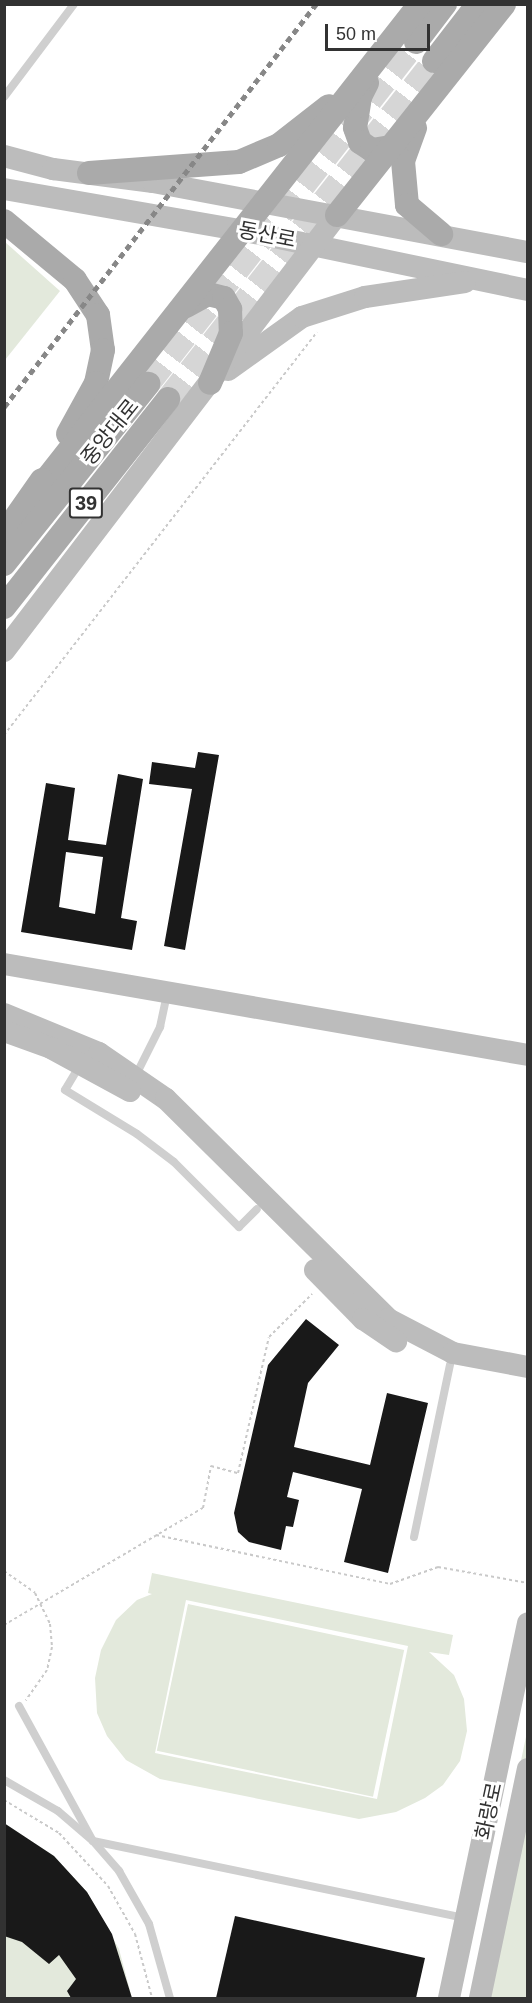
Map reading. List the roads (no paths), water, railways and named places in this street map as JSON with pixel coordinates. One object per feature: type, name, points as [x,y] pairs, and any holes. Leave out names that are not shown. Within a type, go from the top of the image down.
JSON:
[{"type":"main road","points":[[4,534],[245,231],[420,4]]},
{"type":"main road","points":[[416,42],[445,4]]},
{"type":"main road","points":[[434,61],[478,4]]},
{"type":"main road","points":[[337,215],[504,4]]},
{"type":"main road","points":[[385,49],[360,97],[355,128],[360,142],[372,150],[392,147]]},
{"type":"main road","points":[[88,173],[239,162],[260,154],[279,146],[324,111],[385,49]]},
{"type":"main road","points":[[423,108],[403,162],[407,205],[441,234]]},
{"type":"main road","points":[[4,220],[75,280],[98,315],[103,350],[96,383],[34,495]]},
{"type":"main road","points":[[183,308],[208,294],[224,298],[230,309],[231,333],[210,383]]},
{"type":"main road","name":"중앙대로","points":[[4,564],[148,384]]},
{"type":"main road","name":"중앙대로","points":[[4,607],[168,399]]},
{"type":"street","name":"동산로","points":[[4,156],[53,170],[88,173],[337,215],[528,252]]},
{"type":"street","name":"동산로","points":[[4,189],[315,244],[528,290]]},
{"type":"street","points":[[4,651],[337,215]]},
{"type":"street","points":[[210,383],[302,317],[365,297],[480,280]]},
{"type":"street","points":[[4,964],[528,1055]]},
{"type":"street","points":[[4,1014],[99,1053],[257,1209],[363,1319],[404,1346],[450,1365],[528,1381]]},
{"type":"street","points":[[4,1031],[130,1082],[187,1118],[388,1319],[453,1353],[528,1367]]},
{"type":"street","name":"화랑로","points":[[449,1998],[528,1623]]},
{"type":"street","name":"화랑로","points":[[480,1998],[528,1768]]},
{"type":"lane","points":[[4,97],[74,4]]},
{"type":"lane","points":[[130,1082],[148,1058],[160,1027],[168,992]]},
{"type":"lane","points":[[81,1063],[65,1090],[138,1134],[174,1162],[239,1227],[257,1209]]},
{"type":"lane","points":[[414,1537],[450,1365]]},
{"type":"lane","points":[[19,1706],[93,1840],[140,1906],[163,1962],[170,1998]]},
{"type":"lane","points":[[4,1780],[58,1810],[93,1840],[466,1918]]},
{"type":"tunnel","points":[[148,384],[416,42]]},
{"type":"tunnel","points":[[168,399],[434,61]]},
{"type":"railway","points":[[4,407],[316,4]]}]
